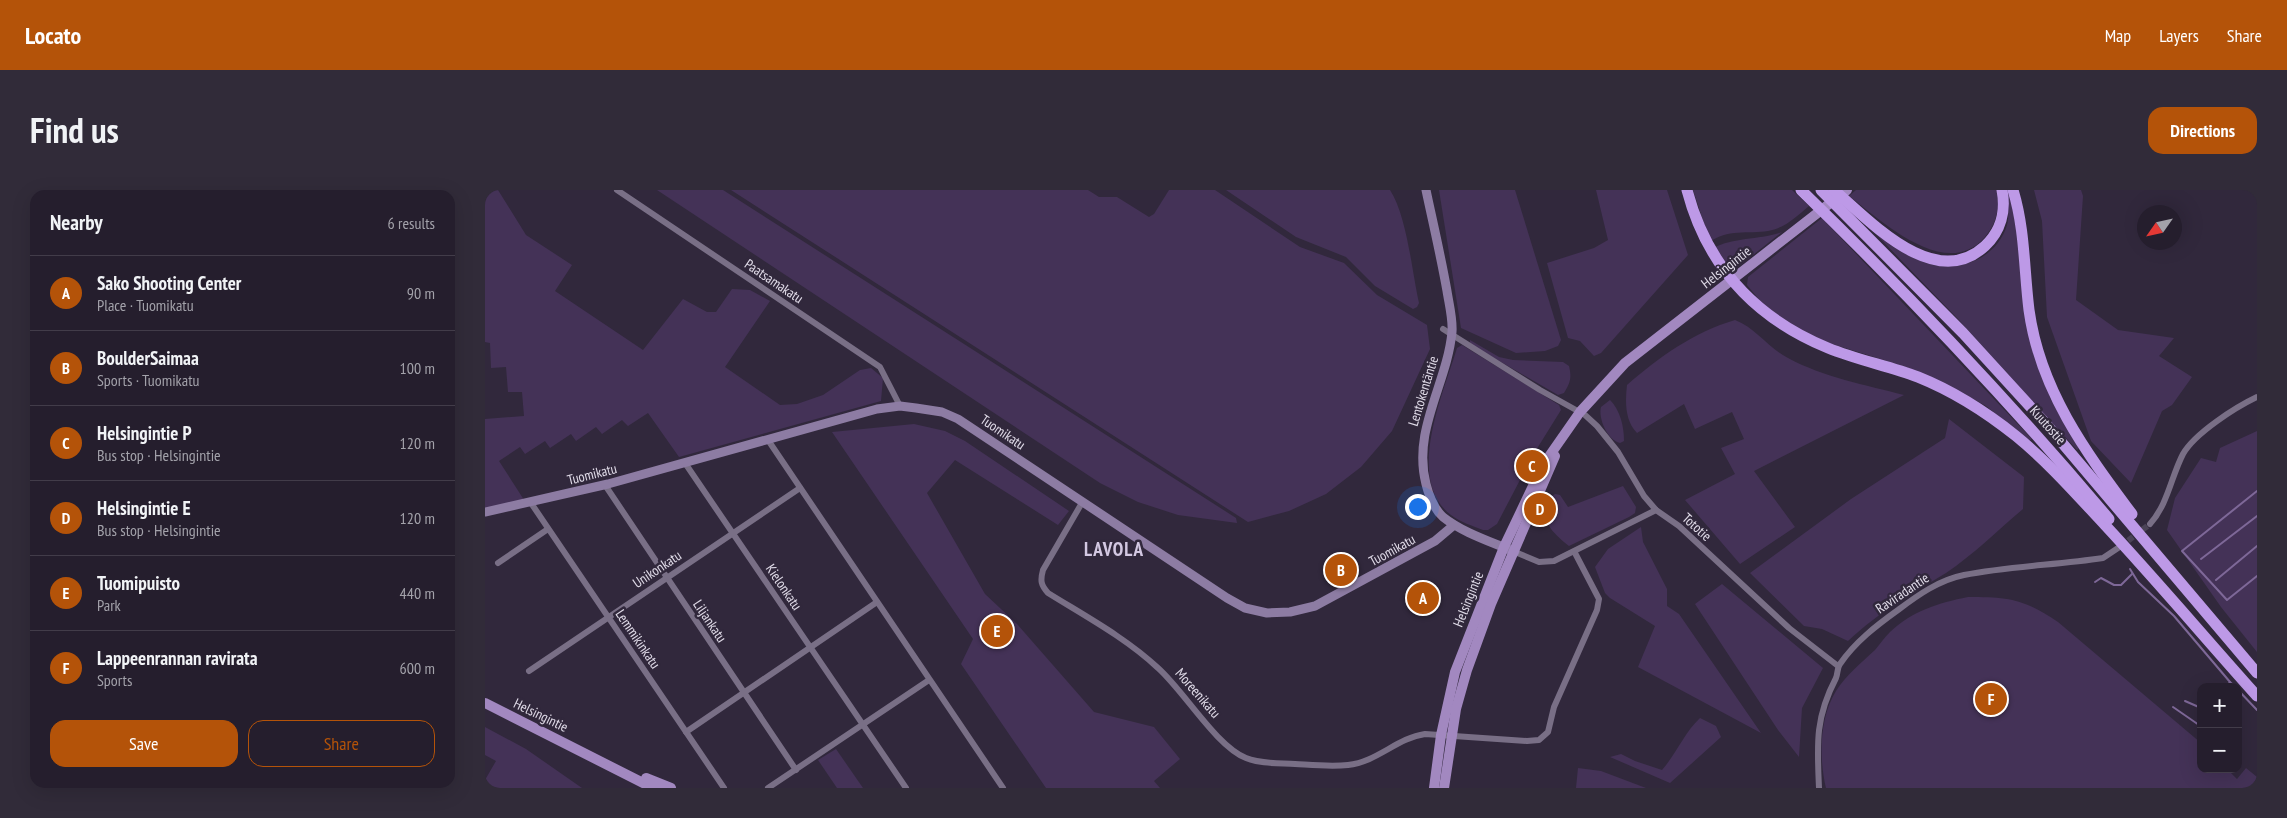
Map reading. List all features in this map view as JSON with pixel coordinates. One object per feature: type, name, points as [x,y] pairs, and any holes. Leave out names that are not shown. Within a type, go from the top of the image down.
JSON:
[{"type":"highway","points":[[1687,190],[1702,236],[1718,264],[1731,280],[1762,310],[1793,332],[1829,348],[1918,377],[1942,388],[1993,418],[2017,437],[2057,474],[2125,547],[2257,696]]},
{"type":"highway","name":"Kuutostie","points":[[1801,190],[1872,258],[2055,455],[2257,696]]},
{"type":"highway","name":"Kuutostie","points":[[1821,190],[1957,326],[2041,418],[2257,673]]},
{"type":"highway","points":[[1835,190],[1903,246],[1924,257],[1950,261],[1975,254],[1995,235],[2002,218],[2002,190]]},
{"type":"highway","points":[[2013,190],[2021,228],[2029,310],[2035,339],[2048,380],[2061,410],[2075,436],[2103,476],[2231,642]]},
{"type":"main road","name":"Helsingintie","points":[[1434,788],[1441,734],[1457,665],[1504,547],[1535,479],[1564,434],[1580,412],[1625,363],[1847,190]]},
{"type":"main road","name":"Helsingintie","points":[[1444,788],[1459,696],[1473,650],[1564,434]]},
{"type":"main road","name":"Helsingintie","points":[[485,703],[651,787]]},
{"type":"main road","name":"Helsingintie","points":[[584,752],[671,788]]},
{"type":"street","name":"Paatsamakatu","points":[[617,190],[879,367],[900,406]]},
{"type":"street","name":"Lentokentäntie","points":[[1426,190],[1445,281],[1450,311],[1451,335],[1447,364],[1427,420],[1422,462],[1424,476],[1431,501],[1442,516],[1454,525],[1515,552]]},
{"type":"street","name":"Tototie","points":[[1443,329],[1580,412],[1597,426],[1618,452],[1644,496],[1656,510],[1679,526],[1789,628],[1838,666]]},
{"type":"street","points":[[2150,524],[2158,516],[2184,453],[2194,441],[2217,422],[2257,396]]},
{"type":"street","name":"Tuomikatu","points":[[485,512],[605,485],[845,417],[900,406],[933,410],[958,419],[1227,598],[1245,608],[1273,613],[1302,610],[1329,600],[1435,541],[1454,525]]},
{"type":"street","points":[[768,440],[1003,788]]},
{"type":"street","name":"Kielonkatu","points":[[685,463],[906,788]]},
{"type":"street","name":"Liljankatu","points":[[605,485],[796,770]]},
{"type":"street","name":"Unikonkatu","points":[[529,671],[800,488]]},
{"type":"street","name":"Moreenikatu","points":[[1083,501],[1043,570],[1040,580],[1043,586],[1048,593],[1137,651],[1159,668],[1228,745],[1245,758],[1261,762],[1345,766],[1374,758],[1418,735],[1441,734]]},
{"type":"street","name":"Lemmikinkatu","points":[[531,503],[724,788]]},
{"type":"street","points":[[1515,552],[1539,562],[1554,561],[1575,553],[1656,510]]},
{"type":"street","points":[[498,563],[549,529]]},
{"type":"street","name":"Raviradantie","points":[[1819,788],[1818,732],[1822,707],[1838,674],[1838,666],[1859,641],[1876,626],[1913,598],[1938,584],[1963,575],[2103,558],[2118,548]]},
{"type":"street","points":[[1441,734],[1527,741],[1539,740],[1548,732],[1554,707],[1597,610],[1599,598],[1575,553]]},
{"type":"street","points":[[686,732],[877,602]]},
{"type":"street","points":[[768,788],[929,680]]},
{"type":"shaded area","points":[[485,190],[498,190],[526,235],[572,265],[555,291],[643,350],[683,299],[707,312],[716,312],[732,289],[750,290],[770,301],[725,367],[780,405],[797,404],[823,395],[860,370],[871,368],[883,378],[881,401],[679,457],[648,413],[628,426],[622,420],[602,434],[596,427],[576,441],[571,434],[550,448],[545,441],[525,454],[520,447],[499,461],[526,503],[485,508],[485,419],[524,416],[522,392],[508,392],[506,367],[491,368],[490,343],[485,342]]},
{"type":"shaded area","points":[[657,190],[723,190],[1236,518],[1237,523],[1178,515],[1138,502],[1100,483]]},
{"type":"shaded area","points":[[731,190],[1088,190],[1099,197],[1117,197],[1149,217],[1154,214],[1169,190],[1215,190],[1300,247],[1344,263],[1377,295],[1427,325],[1430,349],[1392,431],[1361,467],[1326,494],[1289,511],[1248,522]]},
{"type":"shaded area","points":[[1226,190],[1390,190],[1401,214],[1405,229],[1419,303],[1417,307],[1413,309],[1375,286],[1346,257],[1296,237]]},
{"type":"shaded area","points":[[1439,190],[1515,190],[1561,340],[1558,346],[1545,351],[1516,353],[1461,328]]},
{"type":"shaded area","points":[[1596,190],[1667,190],[1688,255],[1601,353],[1594,356],[1580,341],[1568,338],[1547,263],[1594,248],[1608,240]]},
{"type":"shaded area","points":[[1693,190],[1792,190],[1809,206],[1790,222],[1774,230],[1723,235],[1710,242]]},
{"type":"shaded area","points":[[1856,190],[1997,190],[1998,209],[1995,220],[1985,237],[1969,249],[1952,253],[1934,250],[1915,243],[1896,232],[1849,196]]},
{"type":"shaded area","points":[[2007,190],[2009,190],[2050,398],[2079,448],[2077,450],[1958,319],[1871,229],[1904,252],[1926,263],[1938,266],[1963,265],[1985,255],[2002,237],[2008,221]]},
{"type":"shaded area","points":[[2034,190],[2081,190],[2083,196],[2076,300],[2118,330],[2174,338],[2159,356],[2192,377],[2172,405],[2162,411],[2131,483],[2091,441],[2047,317],[2042,221]]},
{"type":"shaded area","points":[[1822,218],[2032,439],[2029,441],[1986,406],[1963,393],[1903,366],[1832,344],[1796,329],[1761,302],[1747,285],[1748,277]]},
{"type":"shaded area","points":[[1782,232],[1738,267],[1727,266],[1713,248],[1729,242]]},
{"type":"shaded area","points":[[1735,320],[1749,328],[1781,354],[1801,365],[1845,380],[1904,395],[1754,471],[1795,527],[1740,564],[1685,500],[1735,474],[1721,448],[1744,439],[1732,412],[1695,429],[1684,404],[1637,433],[1630,423],[1626,404],[1627,385],[1652,365],[1691,338]]},
{"type":"shaded area","points":[[1470,340],[1499,357],[1513,360],[1563,362],[1569,366],[1570,370],[1568,386],[1564,393],[1558,395],[1470,344]]},
{"type":"shaded area","points":[[1462,345],[1559,405],[1561,410],[1533,455],[1497,524],[1488,530],[1483,530],[1458,520],[1451,515],[1437,500],[1430,480],[1429,458],[1437,411],[1457,348]]},
{"type":"shaded area","points":[[1610,400],[1619,413],[1622,424],[1624,441],[1620,443],[1611,438],[1602,422],[1601,407]]},
{"type":"shaded area","points":[[1949,419],[2024,477],[2023,509],[1956,566],[1883,613],[1848,641],[1822,629],[1804,626],[1750,573],[1851,499],[1945,438]]},
{"type":"shaded area","points":[[914,424],[945,431],[965,441],[1069,511],[1058,525],[955,460],[927,493],[985,594],[1017,624],[1094,712],[1154,727],[1180,759],[1154,781],[1160,788],[1046,788],[961,664],[973,639],[832,432]]},
{"type":"shaded area","points":[[2257,431],[2257,652],[2221,607],[2167,530],[2175,498],[2201,458],[2216,462],[2220,448]]},
{"type":"shaded area","points":[[1623,486],[1636,507],[1635,513],[1569,546],[1558,537],[1547,522],[1544,502],[1555,494],[1560,495],[1568,507]]},
{"type":"shaded area","points":[[1641,527],[1643,542],[1667,589],[1667,606],[1679,614],[1761,733],[1638,667],[1655,626],[1610,598],[1605,593],[1595,567],[1608,549]]},
{"type":"shaded area","points":[[1722,584],[1823,668],[1802,708],[1799,757],[1778,730],[1695,604]]},
{"type":"shaded area","points":[[1968,597],[2006,599],[2025,604],[2046,614],[2058,622],[2197,740],[2197,773],[2231,773],[2237,779],[2246,768],[2257,777],[2257,788],[1826,788],[1822,764],[1822,739],[1826,713],[1836,691],[1854,669],[1898,625],[1916,613],[1946,602]]},
{"type":"shaded area","points":[[1700,718],[1716,726],[1721,737],[1670,783],[1610,757],[1621,754],[1662,770],[1689,730]]},
{"type":"shaded area","points":[[485,727],[526,749],[582,788],[485,788],[485,780],[496,761],[485,755]]},
{"type":"shaded area","points":[[836,749],[863,788],[837,788],[818,760]]},
{"type":"shaded area","points":[[1578,768],[1601,771],[1646,788],[1576,788]]},
{"type":"waterway","points":[[2257,491],[2182,551],[2227,600],[2257,576]]},
{"type":"waterway","points":[[2201,559],[2257,516]]},
{"type":"waterway","points":[[2216,580],[2257,546]]},
{"type":"waterway","points":[[2130,569],[2138,582],[2174,616],[2230,682]]},
{"type":"waterway","points":[[2095,582],[2101,578],[2114,585],[2121,585],[2132,574]]},
{"type":"waterway","points":[[2242,694],[2257,710]]},
{"type":"waterway","points":[[2185,701],[2197,706]]},
{"type":"waterway","points":[[2173,707],[2197,724]]},
{"type":"tunnel","points":[[2121,546],[2150,524]]},
{"type":"place","name":"Helsingintie P","points":[[1532,466]]},
{"type":"place","name":"Helsingintie E","points":[[1540,509]]},
{"type":"place","name":"BoulderSaimaa","points":[[1341,570]]},
{"type":"place","name":"Sako Shooting Center","points":[[1423,598]]},
{"type":"place","name":"Tuomipuisto","points":[[997,631]]},
{"type":"place","name":"Lappeenrannan ravirata","points":[[1991,699]]},
{"type":"district","name":"LAVOLA","points":[[1114,549]]}]
